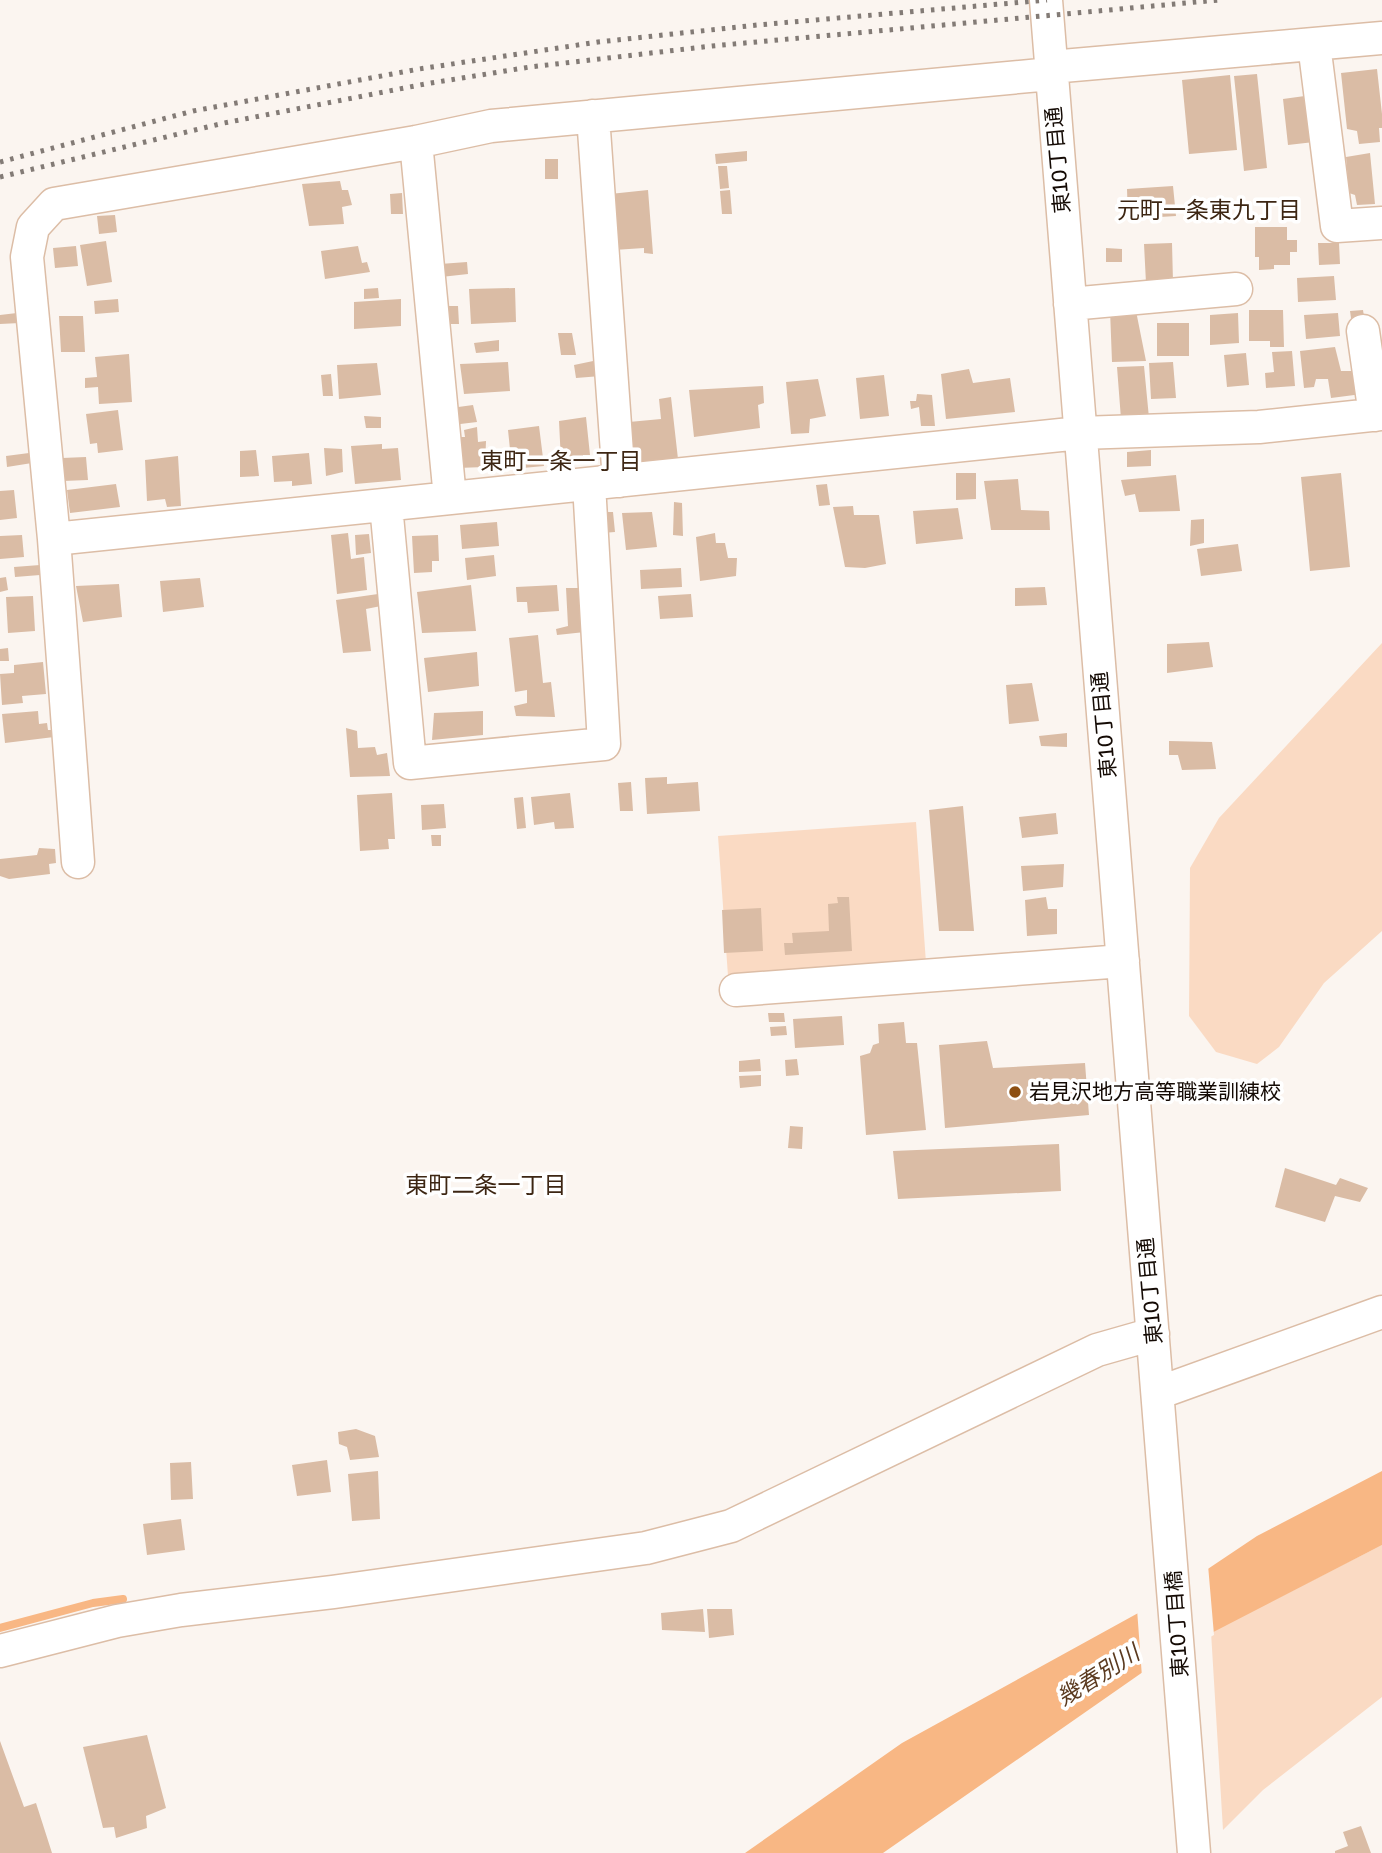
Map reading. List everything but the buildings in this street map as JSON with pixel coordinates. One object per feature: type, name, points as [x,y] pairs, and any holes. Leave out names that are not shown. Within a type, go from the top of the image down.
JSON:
[{"type":"street","name":"東10丁目通","points":[[1046,0],[1163,1451]]},
{"type":"street","points":[[78,862],[54,539],[27,257],[33,227],[54,204],[416,142],[491,126],[1382,38]]},
{"type":"street","points":[[1314,44],[1337,226],[1382,223]]},
{"type":"street","points":[[386,505],[410,763],[604,744],[604,482],[593,116]]},
{"type":"street","points":[[416,142],[450,498]]},
{"type":"street","points":[[1070,304],[1236,289]]},
{"type":"street","points":[[54,539],[1080,433],[1259,427],[1378,414],[1363,331]]},
{"type":"street","points":[[736,990],[1123,961]]},
{"type":"street","points":[[1158,1393],[1382,1311]]},
{"type":"street","points":[[0,1651],[58,1634],[130,1618],[646,1548],[731,1526],[1097,1350],[1153,1334]]},
{"type":"street","name":"東10丁目橋","points":[[1163,1451],[1194,1853]]},
{"type":"shaded area","points":[[1382,643],[1382,931],[1324,983],[1279,1047],[1257,1064],[1216,1052],[1189,1016],[1190,868],[1219,818]]},
{"type":"shaded area","points":[[916,822],[926,963],[728,976],[718,836]]},
{"type":"shaded area","points":[[1382,1545],[1382,1697],[1263,1790],[1223,1830],[1211,1632]]},
{"type":"water","name":"幾春別川","points":[[1382,1471],[1382,1545],[1163,1658],[883,1853],[745,1853],[902,1743],[1160,1601],[1257,1536]]},
{"type":"pier","points":[[1208,1565],[1214,1635],[1165,1661],[1142,1677],[1137,1609]]},
{"type":"waterway","points":[[0,1628],[93,1603],[123,1599]]},
{"type":"railway","points":[[0,162],[193,111],[419,69],[598,42],[757,25],[1047,0]]},
{"type":"railway","points":[[0,177],[224,123],[425,84],[530,67],[712,46],[1219,0]]},
{"type":"place","name":"岩見沢地方高等職業訓練校","points":[[1015,1092]]},
{"type":"district","name":"元町一条東九丁目","points":[[1209,210]]},
{"type":"district","name":"東町一条一丁目","points":[[561,461]]},
{"type":"district","name":"東町二条一丁目","points":[[486,1185]]}]
